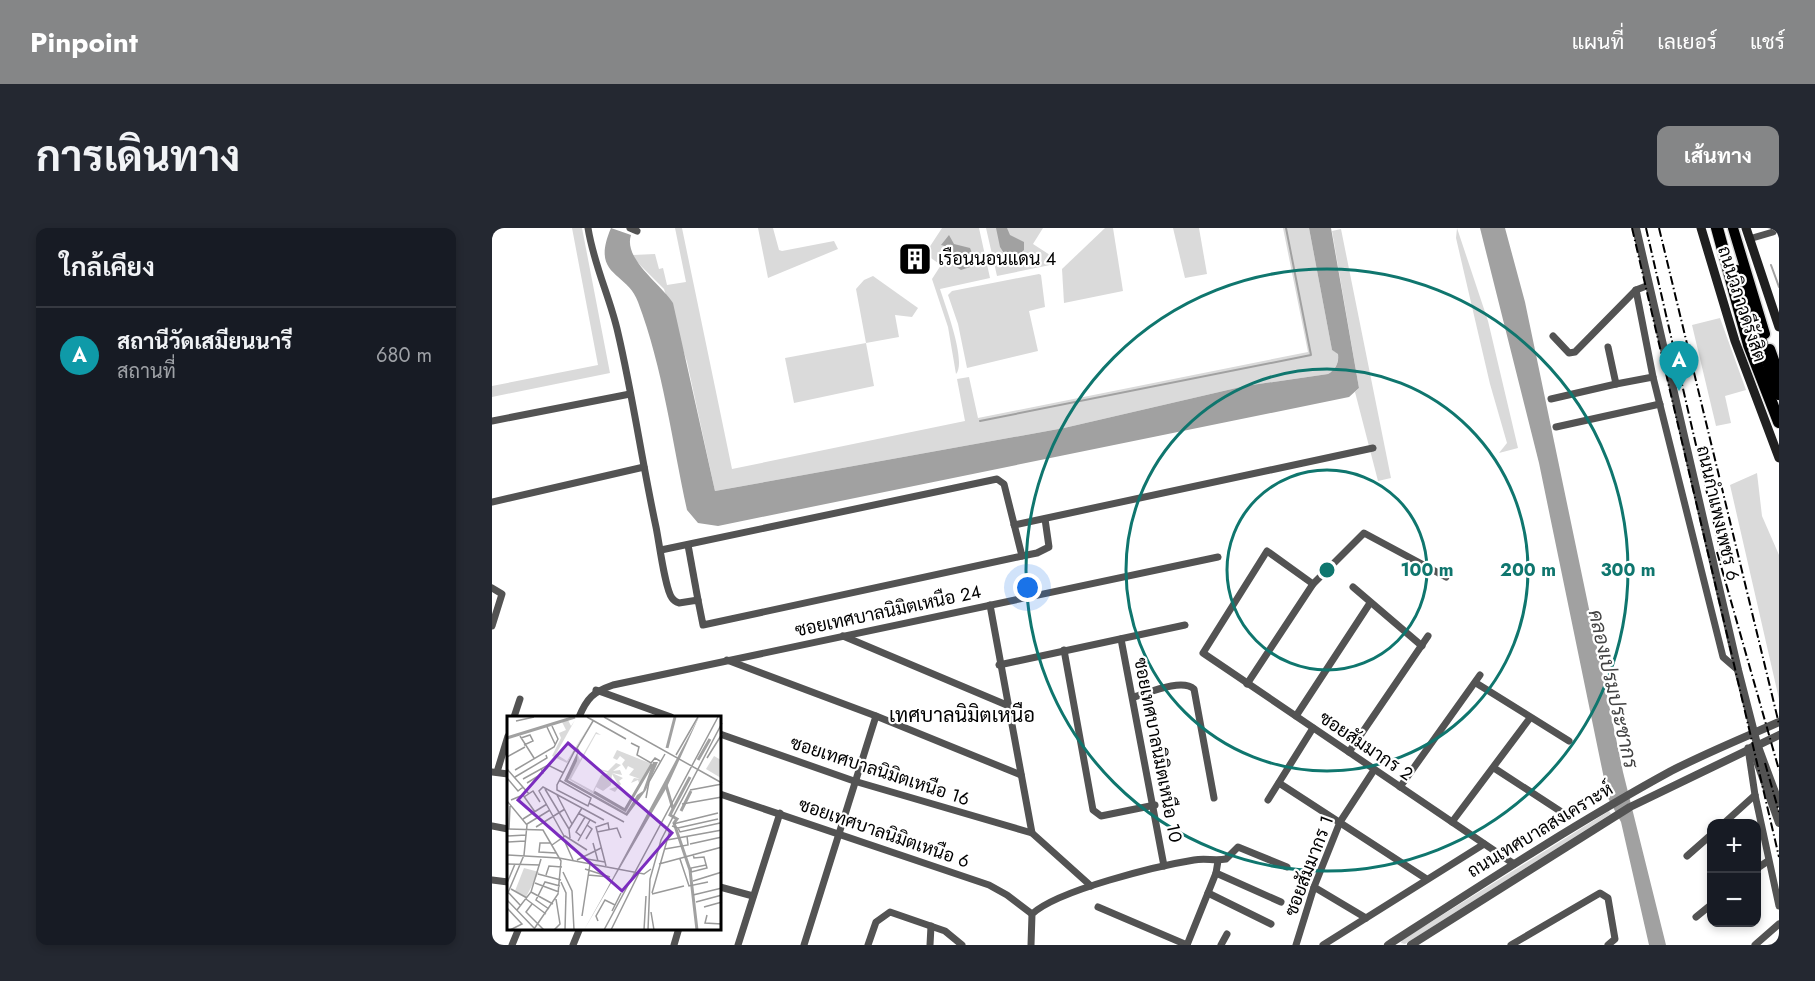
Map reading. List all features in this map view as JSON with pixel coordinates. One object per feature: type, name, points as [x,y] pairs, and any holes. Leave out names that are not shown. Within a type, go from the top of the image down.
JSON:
[{"type":"highway","name":"ถนนวิภาวดีรังสิต","points":[[1712,228],[1746,348],[1779,429]]},
{"type":"highway","points":[[1717,228],[1749,345],[1779,422]]},
{"type":"highway","points":[[1724,228],[1759,342],[1779,394]]},
{"type":"highway","name":"ถนนวิภาวดีรังสิต","points":[[1733,228],[1767,343],[1779,374]]},
{"type":"highway","points":[[1767,343],[1779,356]]},
{"type":"main road","name":"ถนนวิภาวดีรังสิต","points":[[1701,228],[1735,341],[1779,458]]},
{"type":"main road","name":"ถนนวิภาวดีรังสิต","points":[[1746,228],[1752,238],[1777,314],[1779,327]]},
{"type":"street","points":[[588,228],[597,271],[616,326],[671,598],[679,603],[698,600]]},
{"type":"street","name":"ถนนกำแพงเพชร 6","points":[[1636,228],[1754,733],[1753,746],[1779,823]]},
{"type":"street","points":[[1752,238],[1772,232]]},
{"type":"street","points":[[1553,336],[1565,351],[1575,352],[1636,290],[1649,285]]},
{"type":"street","points":[[1636,290],[1653,377],[1723,657],[1738,670]]},
{"type":"street","points":[[1608,347],[1616,384]]},
{"type":"street","points":[[1551,399],[1653,377]]},
{"type":"street","points":[[492,421],[630,394]]},
{"type":"street","points":[[1556,427],[1660,404]]},
{"type":"street","points":[[1014,525],[1373,448]]},
{"type":"street","points":[[492,502],[644,467]]},
{"type":"street","points":[[661,550],[996,479],[1004,484],[1022,556]]},
{"type":"street","points":[[688,545],[701,622],[707,626],[1037,553],[1049,547],[1045,519]]},
{"type":"street","points":[[1247,684],[1313,584],[1364,532],[1446,577]]},
{"type":"street","name":"ซอยสัมมากร 2","points":[[1313,584],[1267,551],[1202,651],[1247,684],[1514,864]]},
{"type":"street","name":"ซอยเทศบาลนิมิตเหนือ 24","points":[[596,690],[725,660],[1218,557]]},
{"type":"street","points":[[1353,586],[1422,646]]},
{"type":"street","points":[[492,588],[502,594],[492,626]]},
{"type":"street","points":[[1296,716],[1370,603]]},
{"type":"street","points":[[990,605],[999,665],[1009,706],[1032,833],[1092,886]]},
{"type":"street","points":[[999,665],[1185,625]]},
{"type":"street","points":[[842,636],[1009,706]]},
{"type":"street","points":[[1349,752],[1428,636]]},
{"type":"street","name":"ซอยเทศบาลนิมิตเหนือ 10","points":[[1121,639],[1155,805],[1164,866]]},
{"type":"street","points":[[1064,650],[1093,810],[1101,816],[1155,805]]},
{"type":"street","points":[[725,660],[876,716],[1021,775]]},
{"type":"street","points":[[1400,787],[1480,675]]},
{"type":"street","points":[[1476,683],[1569,741]]},
{"type":"street","points":[[1134,697],[1177,686],[1187,685],[1194,689],[1214,798]]},
{"type":"street","points":[[579,716],[587,698],[596,690],[668,716]]},
{"type":"street","points":[[514,716],[520,699]]},
{"type":"street","points":[[804,945],[876,716]]},
{"type":"street","points":[[1452,822],[1530,718]]},
{"type":"street","name":"ถนนเทศบาลสงเคราะห์","points":[[1388,945],[1581,823],[1662,777],[1779,722]]},
{"type":"street","points":[[1268,800],[1313,728]]},
{"type":"street","name":"ซอยเทศบาลนิมิตเหนือ 16","points":[[722,735],[854,781],[1032,833]]},
{"type":"street","name":"ถนนเทศบาลสงเคราะห์","points":[[1411,945],[1585,836],[1669,787],[1779,735]]},
{"type":"street","points":[[494,772],[507,739]]},
{"type":"street","points":[[1753,746],[1755,795],[1779,906]]},
{"type":"street","name":"ถนนกำแพงเพชร 6","points":[[1753,746],[1779,803]]},
{"type":"street","points":[[1494,768],[1560,811]]},
{"type":"street","name":"ซอยสัมมากร 1","points":[[1296,945],[1314,887],[1340,822],[1374,770]]},
{"type":"street","points":[[1279,783],[1425,878]]},
{"type":"street","name":"ซอยเทศบาลนิมิตเหนือ 6","points":[[722,795],[988,885],[1007,895],[1032,914]]},
{"type":"street","points":[[1729,819],[1755,795]]},
{"type":"street","points":[[738,945],[780,813]]},
{"type":"street","points":[[492,826],[507,829]]},
{"type":"street","points":[[1687,856],[1707,838]]},
{"type":"street","points":[[1323,945],[1425,878],[1484,844]]},
{"type":"street","points":[[1031,945],[1032,914],[1039,908],[1092,886],[1164,866],[1208,858],[1218,861],[1226,859],[1239,847],[1287,867]]},
{"type":"street","points":[[1098,907],[1187,945],[1216,873],[1218,861]]},
{"type":"street","points":[[1761,866],[1768,861]]},
{"type":"street","points":[[1216,873],[1281,902]]},
{"type":"street","points":[[492,880],[507,882]]},
{"type":"street","points":[[1314,887],[1366,918]]},
{"type":"street","points":[[722,888],[753,896]]},
{"type":"street","points":[[1208,893],[1271,924]]},
{"type":"street","points":[[1511,945],[1600,894],[1608,898],[1612,918],[1615,939],[1608,945]]},
{"type":"street","points":[[1696,916],[1707,908]]},
{"type":"street","points":[[868,945],[876,922],[890,912],[945,931],[962,945]]},
{"type":"street","points":[[1755,945],[1779,924]]},
{"type":"street","points":[[930,945],[932,926]]},
{"type":"street","points":[[512,945],[518,930]]},
{"type":"street","points":[[573,945],[579,930]]},
{"type":"street","points":[[674,945],[678,930]]},
{"type":"street","points":[[1221,945],[1227,934]]},
{"type":"shaded area","points":[[572,228],[582,228],[610,373],[492,397],[492,386],[598,365]]},
{"type":"shaded area","points":[[611,228],[631,235],[632,253],[644,271],[673,303],[715,491],[1064,428],[1245,386],[1328,374],[1336,366],[1338,354],[1332,350],[1309,228],[1331,228],[1359,388],[1349,397],[718,526],[698,523],[687,510],[661,379],[647,327],[633,292],[607,265],[606,244]]},
{"type":"shaded area","points":[[675,228],[682,228],[732,469],[965,421],[957,379],[969,377],[978,418],[1308,352],[1283,228],[1309,228],[1332,350],[1338,353],[1338,360],[1335,368],[1328,374],[1245,386],[1064,428],[715,491],[687,362],[664,289],[635,260],[633,255],[655,254],[659,269],[663,268],[667,285],[686,282]]},
{"type":"shaded area","points":[[758,228],[773,228],[779,250],[782,251],[834,241],[838,249],[768,278]]},
{"type":"shaded area","points":[[942,228],[979,228],[990,278],[940,289],[957,346],[959,368],[956,374],[948,327],[932,279],[941,265],[925,254]]},
{"type":"shaded area","points":[[986,228],[1043,228],[1033,244],[1050,255],[1050,265],[997,276]]},
{"type":"shaded area","points":[[996,228],[1007,228],[1010,235],[1024,242],[1024,250],[1016,257],[1007,258],[1000,247]]},
{"type":"shaded area","points":[[1105,228],[1113,228],[1123,291],[1064,303],[1062,269]]},
{"type":"shaded area","points":[[1173,228],[1199,228],[1207,274],[1185,278]]},
{"type":"shaded area","points":[[1457,228],[1488,321],[1518,448],[1499,453],[1507,443],[1490,384],[1456,238]]},
{"type":"shaded area","points":[[1480,228],[1505,228],[1525,302],[1623,772],[1666,945],[1649,945],[1621,822],[1608,798],[1539,463]]},
{"type":"shaded area","points":[[1341,229],[1391,478],[1378,481],[1355,392],[1359,388],[1332,231]]},
{"type":"shaded area","points":[[949,235],[954,244],[970,248],[975,260],[973,266],[961,270],[953,265],[952,248],[941,245]]},
{"type":"shaded area","points":[[1039,274],[1045,307],[1029,311],[1038,351],[967,368],[958,324],[948,295],[952,291]]},
{"type":"shaded area","points":[[873,276],[918,308],[912,317],[895,315],[899,337],[866,343],[856,289],[864,280]]},
{"type":"shaded area","points":[[1720,318],[1746,390],[1725,396],[1731,423],[1716,426],[1692,325]]},
{"type":"shaded area","points":[[866,343],[874,386],[794,403],[785,358]]},
{"type":"shaded area","points":[[1757,473],[1762,516],[1779,555],[1779,699],[1730,485]]},
{"type":"shaded area","points":[[1609,811],[1611,814],[1405,944],[1401,943],[1402,940]]},
{"type":"waterway","points":[[980,421],[1311,355],[1286,228]]},
{"type":"waterway","points":[[1771,265],[1779,287]]},
{"type":"railway","points":[[1632,228],[1779,857]]},
{"type":"railway","points":[[1646,228],[1722,558]]},
{"type":"railway","points":[[1659,228],[1779,724]]},
{"type":"railway","points":[[1717,552],[1779,770]]},
{"type":"railway","points":[[1765,763],[1779,812]]},
{"type":"place","name":"เรือนนอนแดน 4","points":[[915,259]]},
{"type":"place","name":"สถานีวัดเสมียนนารี","points":[[1679,391]]},
{"type":"district","name":"เทศบาลนิมิตเหนือ","points":[[962,715]]},
{"type":"water label","name":"คลองเปรมประชากร","points":[[1613,689]]}]
